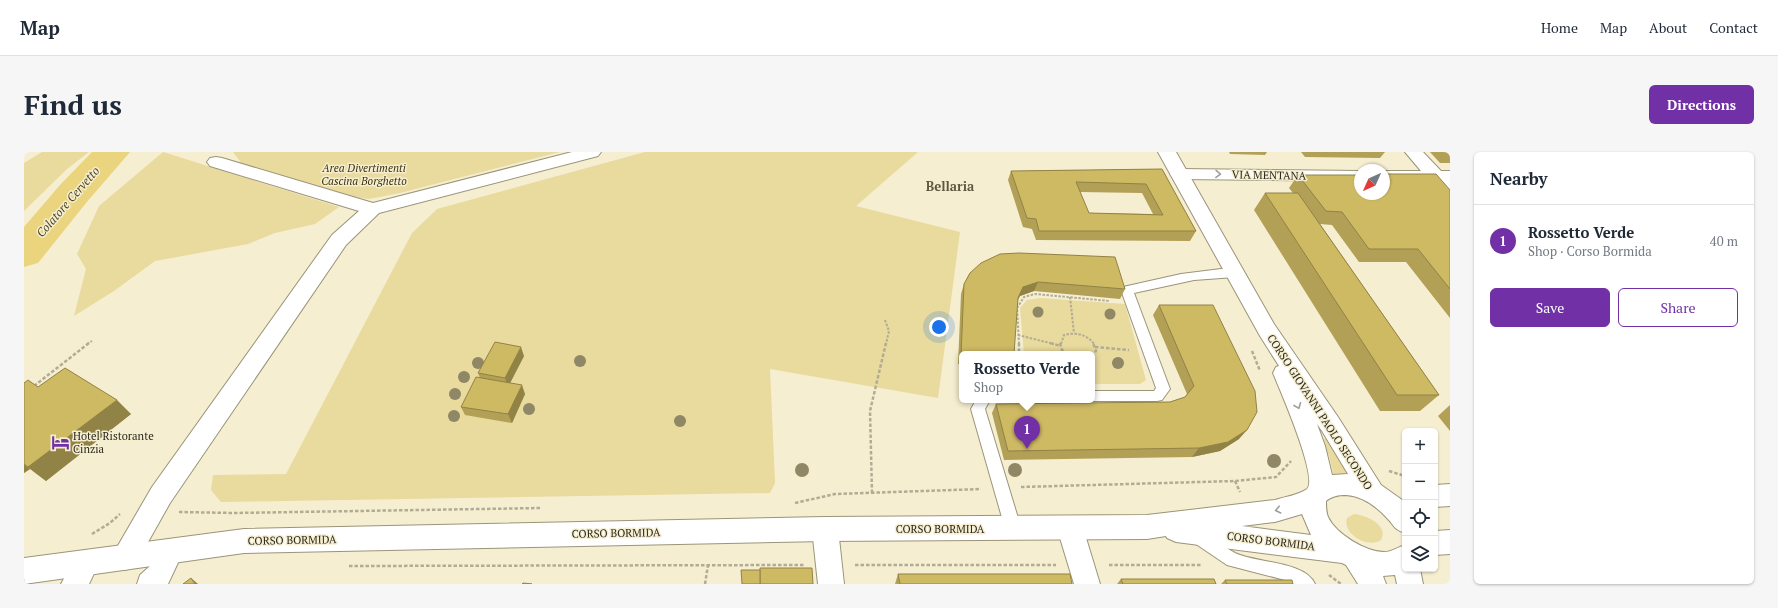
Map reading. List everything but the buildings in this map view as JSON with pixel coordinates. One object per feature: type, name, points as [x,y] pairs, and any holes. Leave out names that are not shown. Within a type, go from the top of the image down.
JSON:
[{"type":"main road","points":[[125,558],[161,495],[339,240],[373,209],[592,152]]},
{"type":"main road","name":"CORSO GIOVANNI PAOLO SECONDO","points":[[1167,152],[1267,330],[1376,494]]},
{"type":"main road","points":[[1414,152],[1443,177],[1450,193]]},
{"type":"main road","points":[[216,162],[373,209]]},
{"type":"main road","name":"VIA MENTANA","points":[[1179,174],[1354,176]]},
{"type":"main road","points":[[1390,176],[1443,177]]},
{"type":"main road","name":"CORSO GIOVANNI PAOLO SECONDO","points":[[1267,330],[1314,450],[1322,478],[1313,507],[1316,520],[1320,527],[1335,544],[1351,554]]},
{"type":"main road","name":"CORSO BORMIDA","points":[[24,571],[80,573],[125,558],[244,541],[825,529],[1148,527],[1276,511],[1299,504],[1332,484],[1362,488],[1376,494]]},
{"type":"main road","points":[[1376,494],[1402,496]]},
{"type":"main road","points":[[1376,494],[1391,505],[1402,518]]},
{"type":"main road","points":[[1438,496],[1450,495]]},
{"type":"main road","name":"CORSO BORMIDA","points":[[1148,527],[1325,548],[1351,554]]},
{"type":"main road","points":[[1070,528],[1084,575]]},
{"type":"main road","points":[[825,529],[830,575]]},
{"type":"main road","points":[[1438,543],[1450,542]]},
{"type":"main road","points":[[150,584],[159,575],[170,552]]},
{"type":"main road","points":[[1351,554],[1374,563],[1394,563],[1402,559]]},
{"type":"main road","points":[[1351,554],[1373,584]]},
{"type":"main road","points":[[1408,572],[1410,584]]},
{"type":"lane","points":[[1095,396],[1157,396],[1162,389],[1127,290],[1186,277],[1212,273],[1235,273]]},
{"type":"lane","points":[[981,403],[978,409],[1012,528]]},
{"type":"lane","points":[[1192,532],[1233,560],[1288,573],[1306,584]]},
{"type":"path","points":[[1019,351],[1017,308],[1024,297],[1035,294],[1118,301]]},
{"type":"path","points":[[1070,297],[1074,333]]},
{"type":"path","points":[[872,493],[870,411],[888,331],[885,320]]},
{"type":"path","points":[[1065,351],[1061,346],[1061,338],[1064,335],[1074,333],[1085,336],[1093,343],[1095,346],[1095,351]]},
{"type":"path","points":[[1018,335],[1061,346]]},
{"type":"path","points":[[30,390],[78,350],[92,341]]},
{"type":"path","points":[[1095,346],[1149,351]]},
{"type":"path","points":[[787,504],[835,494],[1235,481],[1276,477],[1293,460]]},
{"type":"path","points":[[274,511],[550,508]]},
{"type":"path","points":[[342,566],[708,565],[830,575],[1084,575],[1225,565],[1233,560]]},
{"type":"path","points":[[705,584],[708,565]]},
{"type":"green space","points":[[42,152],[89,152],[67,169],[24,211],[24,163]]},
{"type":"green space","points":[[163,152],[339,207],[315,224],[275,233],[248,244],[155,261],[114,291],[74,316],[86,269],[77,254],[99,206]]},
{"type":"green space","name":"Area Divertimenti Cascina Borghetto","points":[[233,152],[560,152],[400,193],[369,199],[352,197],[242,164]]},
{"type":"green space","points":[[645,152],[918,152],[856,206],[960,232],[938,398],[770,369],[775,483],[770,493],[221,502],[211,490],[213,475],[286,474],[412,233],[437,209]]},
{"type":"green space","points":[[1041,298],[1125,304],[1146,380],[1140,384],[1095,384],[1095,351],[1024,351],[1020,308],[1027,300]]},
{"type":"green space","points":[[1320,439],[1329,439],[1359,481],[1335,480],[1329,456]]},
{"type":"green space","points":[[1354,514],[1364,516],[1379,525],[1383,535],[1381,540],[1370,543],[1357,538],[1352,534],[1346,524],[1347,518]]},
{"type":"waterway","name":"Colatore Cervetto","points":[[24,253],[73,194],[112,152]]},
{"type":"place","name":"Hotel Ristorante Cinzia","points":[[60,442]]},
{"type":"place","name":"Rossetto Verde","points":[[1027,449]]},
{"type":"district","name":"Bellaria","points":[[950,186]]}]
